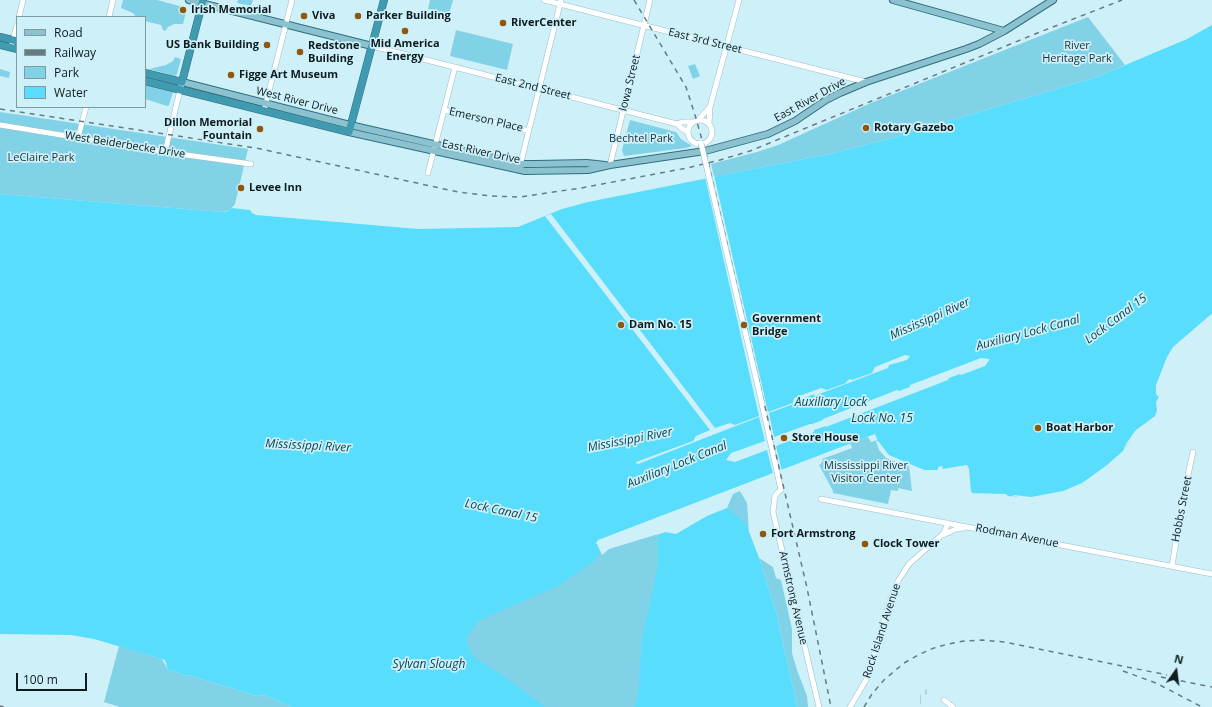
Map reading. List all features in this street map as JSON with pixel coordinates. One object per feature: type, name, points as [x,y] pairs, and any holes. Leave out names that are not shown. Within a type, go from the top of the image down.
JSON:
[{"type":"highway","points":[[350,129],[384,0]]},
{"type":"highway","points":[[181,86],[203,2]]},
{"type":"highway","points":[[0,37],[15,44]]},
{"type":"highway","points":[[0,45],[15,44]]},
{"type":"highway","name":"West River Drive","points":[[146,73],[181,86],[350,129]]},
{"type":"highway","name":"West River Drive","points":[[146,81],[181,86]]},
{"type":"main road","points":[[189,0],[203,2],[372,46]]},
{"type":"main road","points":[[894,0],[1004,30]]},
{"type":"main road","name":"East River Drive","points":[[350,129],[434,152],[519,171],[533,172],[588,170],[610,165],[705,151],[768,134],[795,121],[826,100],[866,82],[966,49],[1004,30],[1053,0]]},
{"type":"main road","name":"East River Drive","points":[[350,129],[436,144],[520,164],[587,162],[610,165]]},
{"type":"street","points":[[19,16],[23,0]]},
{"type":"street","points":[[109,16],[113,0]]},
{"type":"street","points":[[265,108],[292,0]]},
{"type":"street","name":"East 3rd Street","points":[[544,0],[561,2],[644,26],[866,82]]},
{"type":"street","name":"Iowa Street","points":[[610,165],[650,0]]},
{"type":"street","points":[[710,107],[689,126],[688,132],[691,140],[696,143],[707,141],[711,136],[712,131],[709,124],[710,107],[739,0]]},
{"type":"street","points":[[519,171],[561,2]]},
{"type":"street","name":"East 2nd Street","points":[[372,46],[677,124],[696,121]]},
{"type":"street","points":[[428,173],[455,67]]},
{"type":"street","points":[[165,152],[181,86]]},
{"type":"street","points":[[78,138],[86,108]]},
{"type":"street","name":"Emerson Place","points":[[444,110],[529,130]]},
{"type":"street","points":[[696,121],[704,121],[709,124]]},
{"type":"street","name":"West Beiderbecke Drive","points":[[0,124],[165,152],[251,164]]},
{"type":"street","points":[[677,124],[688,132]]},
{"type":"street","name":"Armstrong Avenue","points":[[701,143],[782,490],[775,496],[773,512],[819,707]]},
{"type":"street","name":"Hobbs Street","points":[[1172,566],[1183,498],[1193,452]]},
{"type":"street","name":"Rodman Avenue","points":[[821,499],[1212,574]]},
{"type":"street","name":"Rock Island Avenue","points":[[850,707],[866,680],[890,601],[898,581],[909,564],[946,531],[948,523]]},
{"type":"street","points":[[941,536],[956,529],[967,527]]},
{"type":"street","points":[[944,700],[953,707]]},
{"type":"green space","points":[[123,0],[157,0],[187,8],[183,24],[174,24],[168,27],[165,31],[161,25],[146,21],[146,16],[135,16],[133,13],[121,8]]},
{"type":"green space","points":[[238,0],[253,0],[251,6],[237,3]]},
{"type":"green space","points":[[430,0],[453,0],[449,14],[428,9]]},
{"type":"green space","name":"River Heritage Park","points":[[1088,17],[1125,65],[1097,77],[889,139],[834,153],[714,177],[711,164],[778,145],[871,103]]},
{"type":"green space","points":[[456,30],[513,44],[507,70],[450,56]]},
{"type":"green space","points":[[175,57],[181,59],[177,74],[175,76],[149,69],[166,65],[173,61]]},
{"type":"green space","points":[[695,64],[700,76],[693,79],[688,66]]},
{"type":"green space","points":[[0,69],[10,72],[9,78],[0,76]]},
{"type":"green space","points":[[146,85],[173,92],[169,105],[167,106],[146,99]]},
{"type":"green space","name":"LeClaire Park","points":[[0,112],[248,149],[235,204],[230,210],[222,212],[0,194]]},
{"type":"green space","name":"Bechtel Park","points":[[630,120],[676,132],[681,139],[692,146],[624,156],[622,150]]},
{"type":"green space","name":"Mississippi River Visitor Center","points":[[868,437],[871,442],[878,440],[881,449],[909,465],[912,491],[898,488],[898,491],[891,490],[888,504],[833,493],[819,465],[823,461],[822,459],[852,448],[850,443]]},
{"type":"green space","points":[[740,491],[747,503],[749,533],[755,548],[727,508],[733,494]]},
{"type":"green space","points":[[665,532],[655,707],[526,707],[470,665],[451,617],[597,544],[602,555],[609,549]]},
{"type":"green space","points":[[759,558],[773,567],[776,578],[781,580],[792,629],[792,653],[807,696],[808,707],[797,707],[776,612]]},
{"type":"green space","points":[[119,646],[162,659],[168,670],[257,696],[265,695],[292,707],[120,707],[104,702]]},
{"type":"water","points":[[1212,25],[1212,315],[1171,352],[1156,389],[1159,397],[1159,409],[1156,416],[1135,431],[1124,451],[1082,484],[1061,493],[1032,498],[1008,496],[1006,494],[968,493],[967,469],[961,466],[938,471],[924,470],[887,456],[881,449],[875,434],[598,540],[596,543],[600,552],[595,561],[556,587],[479,620],[466,638],[470,651],[476,659],[509,680],[545,707],[292,707],[265,695],[257,696],[168,670],[165,660],[94,639],[71,635],[0,634],[0,194],[222,212],[228,211],[232,208],[250,210],[256,215],[418,229],[518,227],[562,209],[588,202],[834,153],[889,139],[1097,77],[1187,39]]},
{"type":"water","points":[[721,507],[727,508],[746,524],[759,558],[776,612],[797,707],[634,707],[638,696],[642,637],[658,566],[658,534],[665,532],[676,533],[689,522]]},
{"type":"pier","points":[[714,175],[768,412],[793,403],[794,398],[821,388],[827,390],[846,383],[850,379],[852,380],[872,373],[875,367],[905,355],[910,356],[907,360],[889,365],[888,368],[814,396],[814,394],[802,399],[802,401],[769,413],[774,437],[823,420],[897,390],[899,391],[910,387],[910,385],[981,358],[990,359],[985,366],[949,378],[948,380],[826,427],[814,430],[814,432],[776,446],[782,471],[600,541],[773,474],[767,450],[735,462],[726,460],[731,453],[765,441],[759,417],[638,464],[636,463],[693,441],[696,436],[710,430],[545,216],[551,214],[715,428],[730,423],[735,425],[759,416],[705,177]]},
{"type":"pier","points":[[1212,314],[1212,317],[1182,345],[1177,347],[1173,353],[1167,364],[1159,387],[1161,408],[1158,416],[1137,433],[1127,445],[1124,453],[1092,479],[1059,495],[1025,499],[1015,496],[1012,498],[1014,495],[1031,497],[1063,491],[1082,483],[1106,466],[1123,451],[1135,431],[1155,416],[1157,411],[1156,402],[1159,397],[1156,394],[1156,385],[1167,357],[1173,347]]},
{"type":"pier","points":[[876,441],[878,441],[889,455],[924,470],[937,470],[938,467],[942,466],[943,469],[967,465],[969,469],[971,491],[973,494],[967,494],[965,469],[961,468],[938,473],[924,472],[886,458],[879,450]]},
{"type":"pier","points":[[720,505],[726,506],[727,508],[707,516],[676,534],[666,532],[656,535],[657,532],[665,530],[675,531],[688,520]]},
{"type":"railway","points":[[634,0],[686,87],[708,161],[807,588],[831,707]]},
{"type":"railway","points":[[0,109],[256,148],[458,192],[491,196],[520,197],[581,188],[687,168],[750,151],[1035,34],[1122,0]]},
{"type":"railway","points":[[864,707],[872,694],[884,680],[904,663],[934,648],[964,641],[982,640],[1004,642],[1167,675]]},
{"type":"railway","points":[[1123,671],[1156,683],[1202,707]]},
{"type":"railway","points":[[1161,677],[1212,687]]},
{"type":"railway","points":[[0,706],[4,707]]},
{"type":"place","name":"Irish Memorial","points":[[183,10]]},
{"type":"place","name":"Viva","points":[[304,16]]},
{"type":"place","name":"Parker Building","points":[[358,16]]},
{"type":"place","name":"RiverCenter","points":[[503,23]]},
{"type":"place","name":"Mid America Energy","points":[[405,31]]},
{"type":"place","name":"US Bank Building","points":[[267,45]]},
{"type":"place","name":"Redstone Building","points":[[300,52]]},
{"type":"place","name":"Figge Art Museum","points":[[231,75]]},
{"type":"place","name":"Rotary Gazebo","points":[[866,128]]},
{"type":"place","name":"Dillon Memorial Fountain","points":[[260,129]]},
{"type":"place","name":"Levee Inn","points":[[241,188]]},
{"type":"place","name":"Dam No. 15","points":[[621,325]]},
{"type":"place","name":"Government Bridge","points":[[744,325]]},
{"type":"place","name":"Boat Harbor","points":[[1038,428]]},
{"type":"place","name":"Store House","points":[[784,438]]},
{"type":"place","name":"Fort Armstrong","points":[[763,534]]},
{"type":"place","name":"Clock Tower","points":[[865,544]]},
{"type":"water label","name":"Mississippi River","points":[[930,319]]},
{"type":"water label","name":"Lock Canal 15","points":[[1116,319]]},
{"type":"water label","name":"Auxiliary Lock Canal","points":[[1028,333]]},
{"type":"water label","name":"Auxiliary Lock","points":[[831,403]]},
{"type":"water label","name":"Lock No. 15","points":[[882,419]]},
{"type":"water label","name":"Mississippi River","points":[[630,440]]},
{"type":"water label","name":"Mississippi River","points":[[308,446]]},
{"type":"water label","name":"Auxiliary Lock Canal","points":[[677,465]]},
{"type":"water label","name":"Lock Canal 15","points":[[501,511]]},
{"type":"water label","name":"Sylvan Slough","points":[[429,665]]}]
